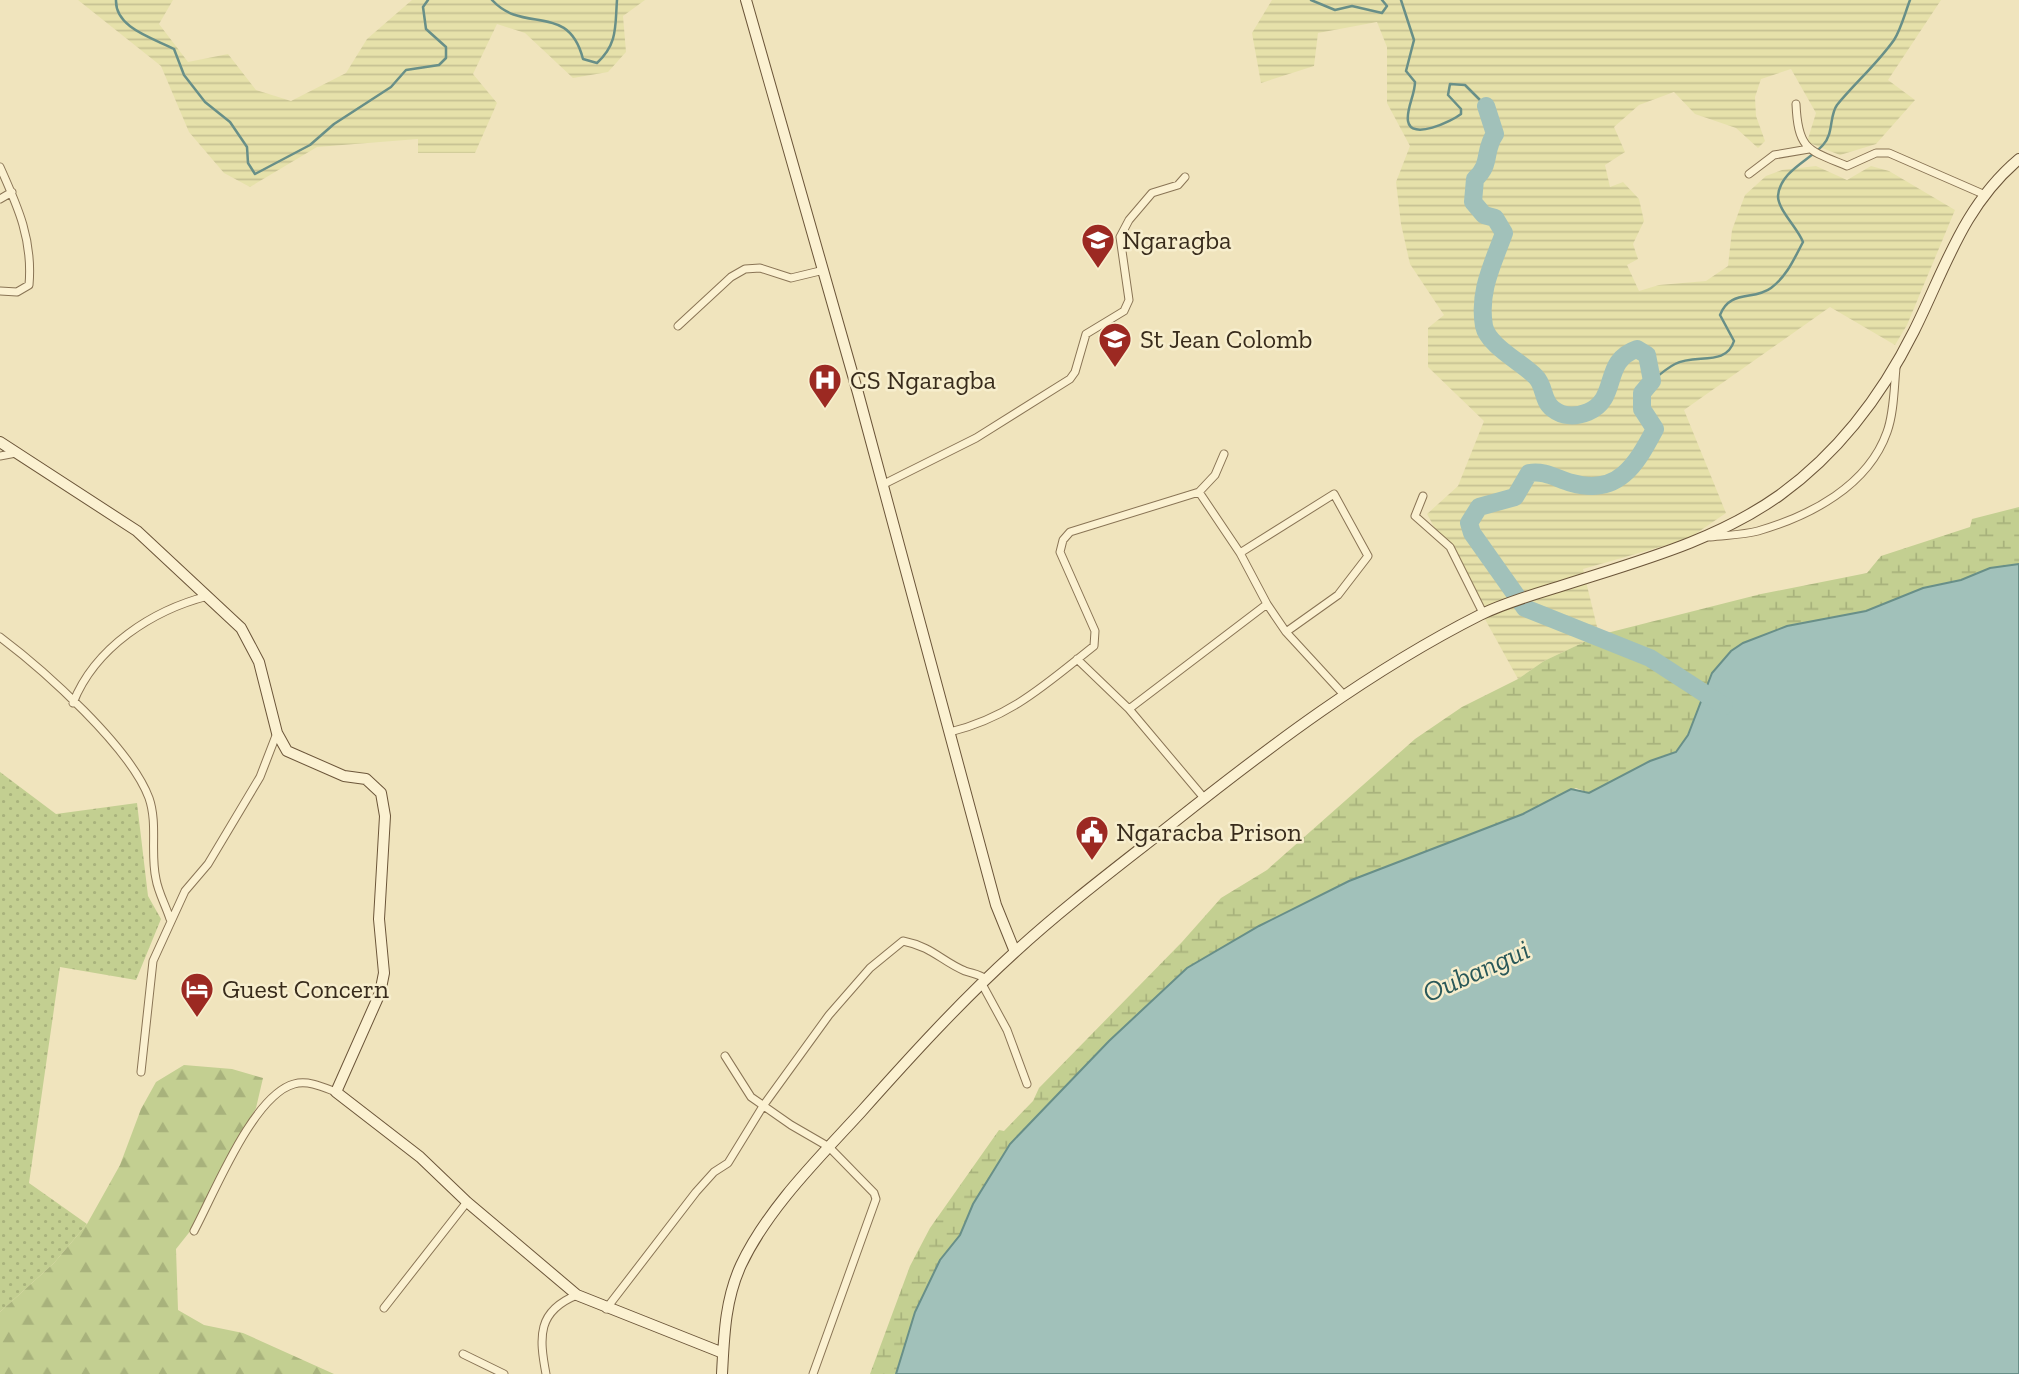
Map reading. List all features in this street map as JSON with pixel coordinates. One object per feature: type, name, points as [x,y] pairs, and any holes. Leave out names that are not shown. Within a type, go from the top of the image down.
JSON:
[{"type":"street","points":[[746,0],[824,270],[996,905],[1015,952]]},
{"type":"street","points":[[1796,104],[1797,131],[1818,157],[1847,166],[1876,153],[1889,153],[1983,194]]},
{"type":"street","points":[[1749,174],[1774,156],[1809,149]]},
{"type":"street","points":[[1706,538],[1782,494],[1820,462],[1876,398],[1896,367],[1955,242],[1983,194],[2019,159]]},
{"type":"street","points":[[0,167],[12,192],[32,254],[29,285],[17,292],[0,291]]},
{"type":"street","points":[[882,485],[976,439],[1070,379],[1075,372],[1086,334],[1124,311],[1129,300],[1120,237],[1129,220],[1152,193],[1178,185],[1185,177]]},
{"type":"street","points":[[0,199],[12,192]]},
{"type":"street","points":[[678,326],[732,277],[745,269],[760,268],[791,278],[824,270]]},
{"type":"street","points":[[722,1374],[727,1306],[743,1262],[757,1236],[829,1147],[934,1030],[1015,952],[1204,799],[1344,695],[1486,612],[1706,538],[1756,532],[1817,507],[1855,481],[1872,461],[1887,432],[1896,367]]},
{"type":"street","points":[[0,442],[136,531],[241,628],[259,662],[276,733],[287,751],[344,776],[366,779],[382,793],[385,816],[379,919],[384,973],[380,993],[336,1092]]},
{"type":"street","points":[[0,456],[17,453]]},
{"type":"street","points":[[950,732],[982,724],[1029,699],[1094,646],[1095,631],[1060,552],[1063,540],[1070,532],[1199,492],[1215,475],[1224,454]]},
{"type":"street","points":[[1199,492],[1240,553],[1267,604],[1286,632],[1344,695]]},
{"type":"street","points":[[1240,553],[1334,494],[1368,556],[1338,595],[1286,632]]},
{"type":"street","points":[[1423,496],[1415,516],[1450,547],[1486,612]]},
{"type":"street","points":[[73,703],[121,636],[187,601],[209,596]]},
{"type":"street","points":[[1129,709],[1267,604]]},
{"type":"street","points":[[0,637],[73,703],[124,759],[148,797],[156,878],[170,919]]},
{"type":"street","points":[[1077,659],[1129,709],[1204,799]]},
{"type":"street","points":[[141,1072],[153,961],[185,891],[208,864],[260,777],[276,733]]},
{"type":"street","points":[[606,1309],[696,1192],[714,1172],[728,1163],[763,1106],[829,1016],[870,968],[903,941],[930,948],[964,971],[978,973],[1007,1030],[1027,1084]]},
{"type":"street","points":[[725,1056],[747,1091],[763,1106],[829,1147],[874,1193],[876,1199],[813,1374]]},
{"type":"street","points":[[194,1231],[258,1110],[277,1093],[294,1084],[316,1084],[336,1092],[420,1157],[467,1202],[577,1295],[606,1309],[723,1353]]},
{"type":"street","points":[[384,1308],[467,1202]]},
{"type":"street","points":[[546,1374],[541,1338],[544,1325],[550,1312],[561,1302],[577,1295]]},
{"type":"street","points":[[463,1353],[504,1374]]},
{"type":"shaded area","points":[[78,0],[173,0],[159,24],[188,62],[228,54],[256,90],[291,101],[346,73],[367,39],[412,0],[645,0],[623,16],[626,52],[608,72],[573,78],[525,33],[497,24],[473,74],[497,103],[475,153],[418,153],[418,139],[317,147],[250,187],[224,173],[189,132],[161,66]]},
{"type":"shaded area","points":[[1272,0],[1941,0],[1888,80],[1915,100],[1876,144],[1840,155],[1807,142],[1816,113],[1791,69],[1761,79],[1755,97],[1756,116],[1765,141],[1758,148],[1736,128],[1695,114],[1674,92],[1639,105],[1614,127],[1625,152],[1605,165],[1610,187],[1623,182],[1639,199],[1644,221],[1633,244],[1638,259],[1627,265],[1639,291],[1659,285],[1706,281],[1728,266],[1732,230],[1745,195],[1766,176],[1782,170],[1816,166],[1847,180],[1871,166],[1889,171],[1955,210],[1907,325],[1895,345],[1830,307],[1684,410],[1726,513],[1688,539],[1583,569],[1599,635],[1544,661],[1518,679],[1427,514],[1458,486],[1484,421],[1428,367],[1428,328],[1444,315],[1410,264],[1401,224],[1396,182],[1410,146],[1387,103],[1387,47],[1377,22],[1318,33],[1314,66],[1261,83],[1252,33]]},
{"type":"green space","points":[[2019,507],[2019,564],[1990,568],[1961,580],[1923,588],[1866,611],[1787,626],[1743,643],[1731,651],[1712,673],[1688,735],[1676,752],[1650,761],[1589,793],[1576,788],[1523,814],[1349,881],[1259,926],[1187,968],[1109,1041],[1010,1144],[973,1204],[960,1235],[940,1260],[915,1312],[896,1374],[870,1374],[910,1266],[930,1228],[999,1130],[1004,1131],[1033,1101],[1039,1088],[1182,942],[1221,898],[1267,870],[1415,739],[1462,707],[1518,679],[1544,661],[1599,635],[1761,594],[1867,573],[1881,556],[1970,527],[1972,519]]},
{"type":"green space","points":[[0,772],[56,814],[137,803],[148,896],[161,919],[136,980],[60,967],[29,1183],[87,1224],[54,1263],[0,1312]]},
{"type":"green space","points":[[184,1065],[232,1069],[263,1078],[256,1108],[233,1147],[211,1205],[176,1249],[178,1310],[204,1325],[243,1333],[334,1374],[0,1374],[0,1312],[54,1263],[87,1224],[120,1165],[141,1109],[156,1082]]},
{"type":"water","name":"Oubangui","points":[[2019,564],[2019,1374],[896,1374],[915,1312],[940,1260],[960,1235],[973,1204],[1010,1144],[1109,1041],[1187,968],[1259,926],[1349,881],[1523,814],[1571,789],[1589,793],[1650,761],[1676,752],[1688,735],[1712,673],[1731,651],[1743,643],[1787,626],[1866,611],[1923,588],[1961,580],[1990,568]]},
{"type":"waterway","points":[[116,0],[117,10],[128,25],[174,49],[184,75],[205,102],[230,122],[247,147],[248,163],[255,174],[310,145],[334,124],[391,87],[406,70],[439,65],[446,58],[446,47],[426,29],[423,7],[428,0]]},
{"type":"waterway","points":[[492,0],[504,10],[518,16],[556,24],[567,30],[576,41],[583,59],[597,63],[612,42],[617,0]]},
{"type":"waterway","points":[[1311,0],[1335,10],[1352,6],[1382,13],[1387,6],[1382,0]]},
{"type":"waterway","points":[[1401,0],[1414,40],[1406,71],[1415,82],[1408,116],[1411,127],[1432,128],[1461,114],[1461,109],[1448,95],[1450,84],[1465,85],[1486,106]]},
{"type":"waterway","points":[[1652,381],[1675,364],[1724,354],[1734,341],[1720,315],[1724,307],[1736,298],[1764,292],[1786,273],[1803,242],[1781,207],[1778,196],[1780,187],[1796,167],[1823,145],[1837,105],[1894,40],[1910,0]]},
{"type":"waterway","points":[[1486,106],[1495,134],[1484,168],[1475,179],[1473,202],[1484,215],[1495,218],[1504,233],[1485,289],[1483,313],[1487,333],[1499,347],[1536,377],[1549,406],[1561,414],[1570,415],[1583,414],[1598,406],[1619,362],[1637,349],[1647,355],[1652,381],[1642,393],[1642,409],[1655,429],[1633,465],[1613,481],[1588,486],[1546,474],[1529,473],[1515,497],[1479,507],[1469,523],[1472,533],[1525,608],[1650,658],[1724,706]]},
{"type":"place","name":"Ngaragba","points":[[1098,270]]},
{"type":"place","name":"St Jean Colomb","points":[[1115,369]]},
{"type":"place","name":"CS Ngaragba","points":[[825,410]]},
{"type":"place","name":"Ngaracba Prison","points":[[1092,862]]},
{"type":"place","name":"Guest Concern","points":[[197,1019]]}]
